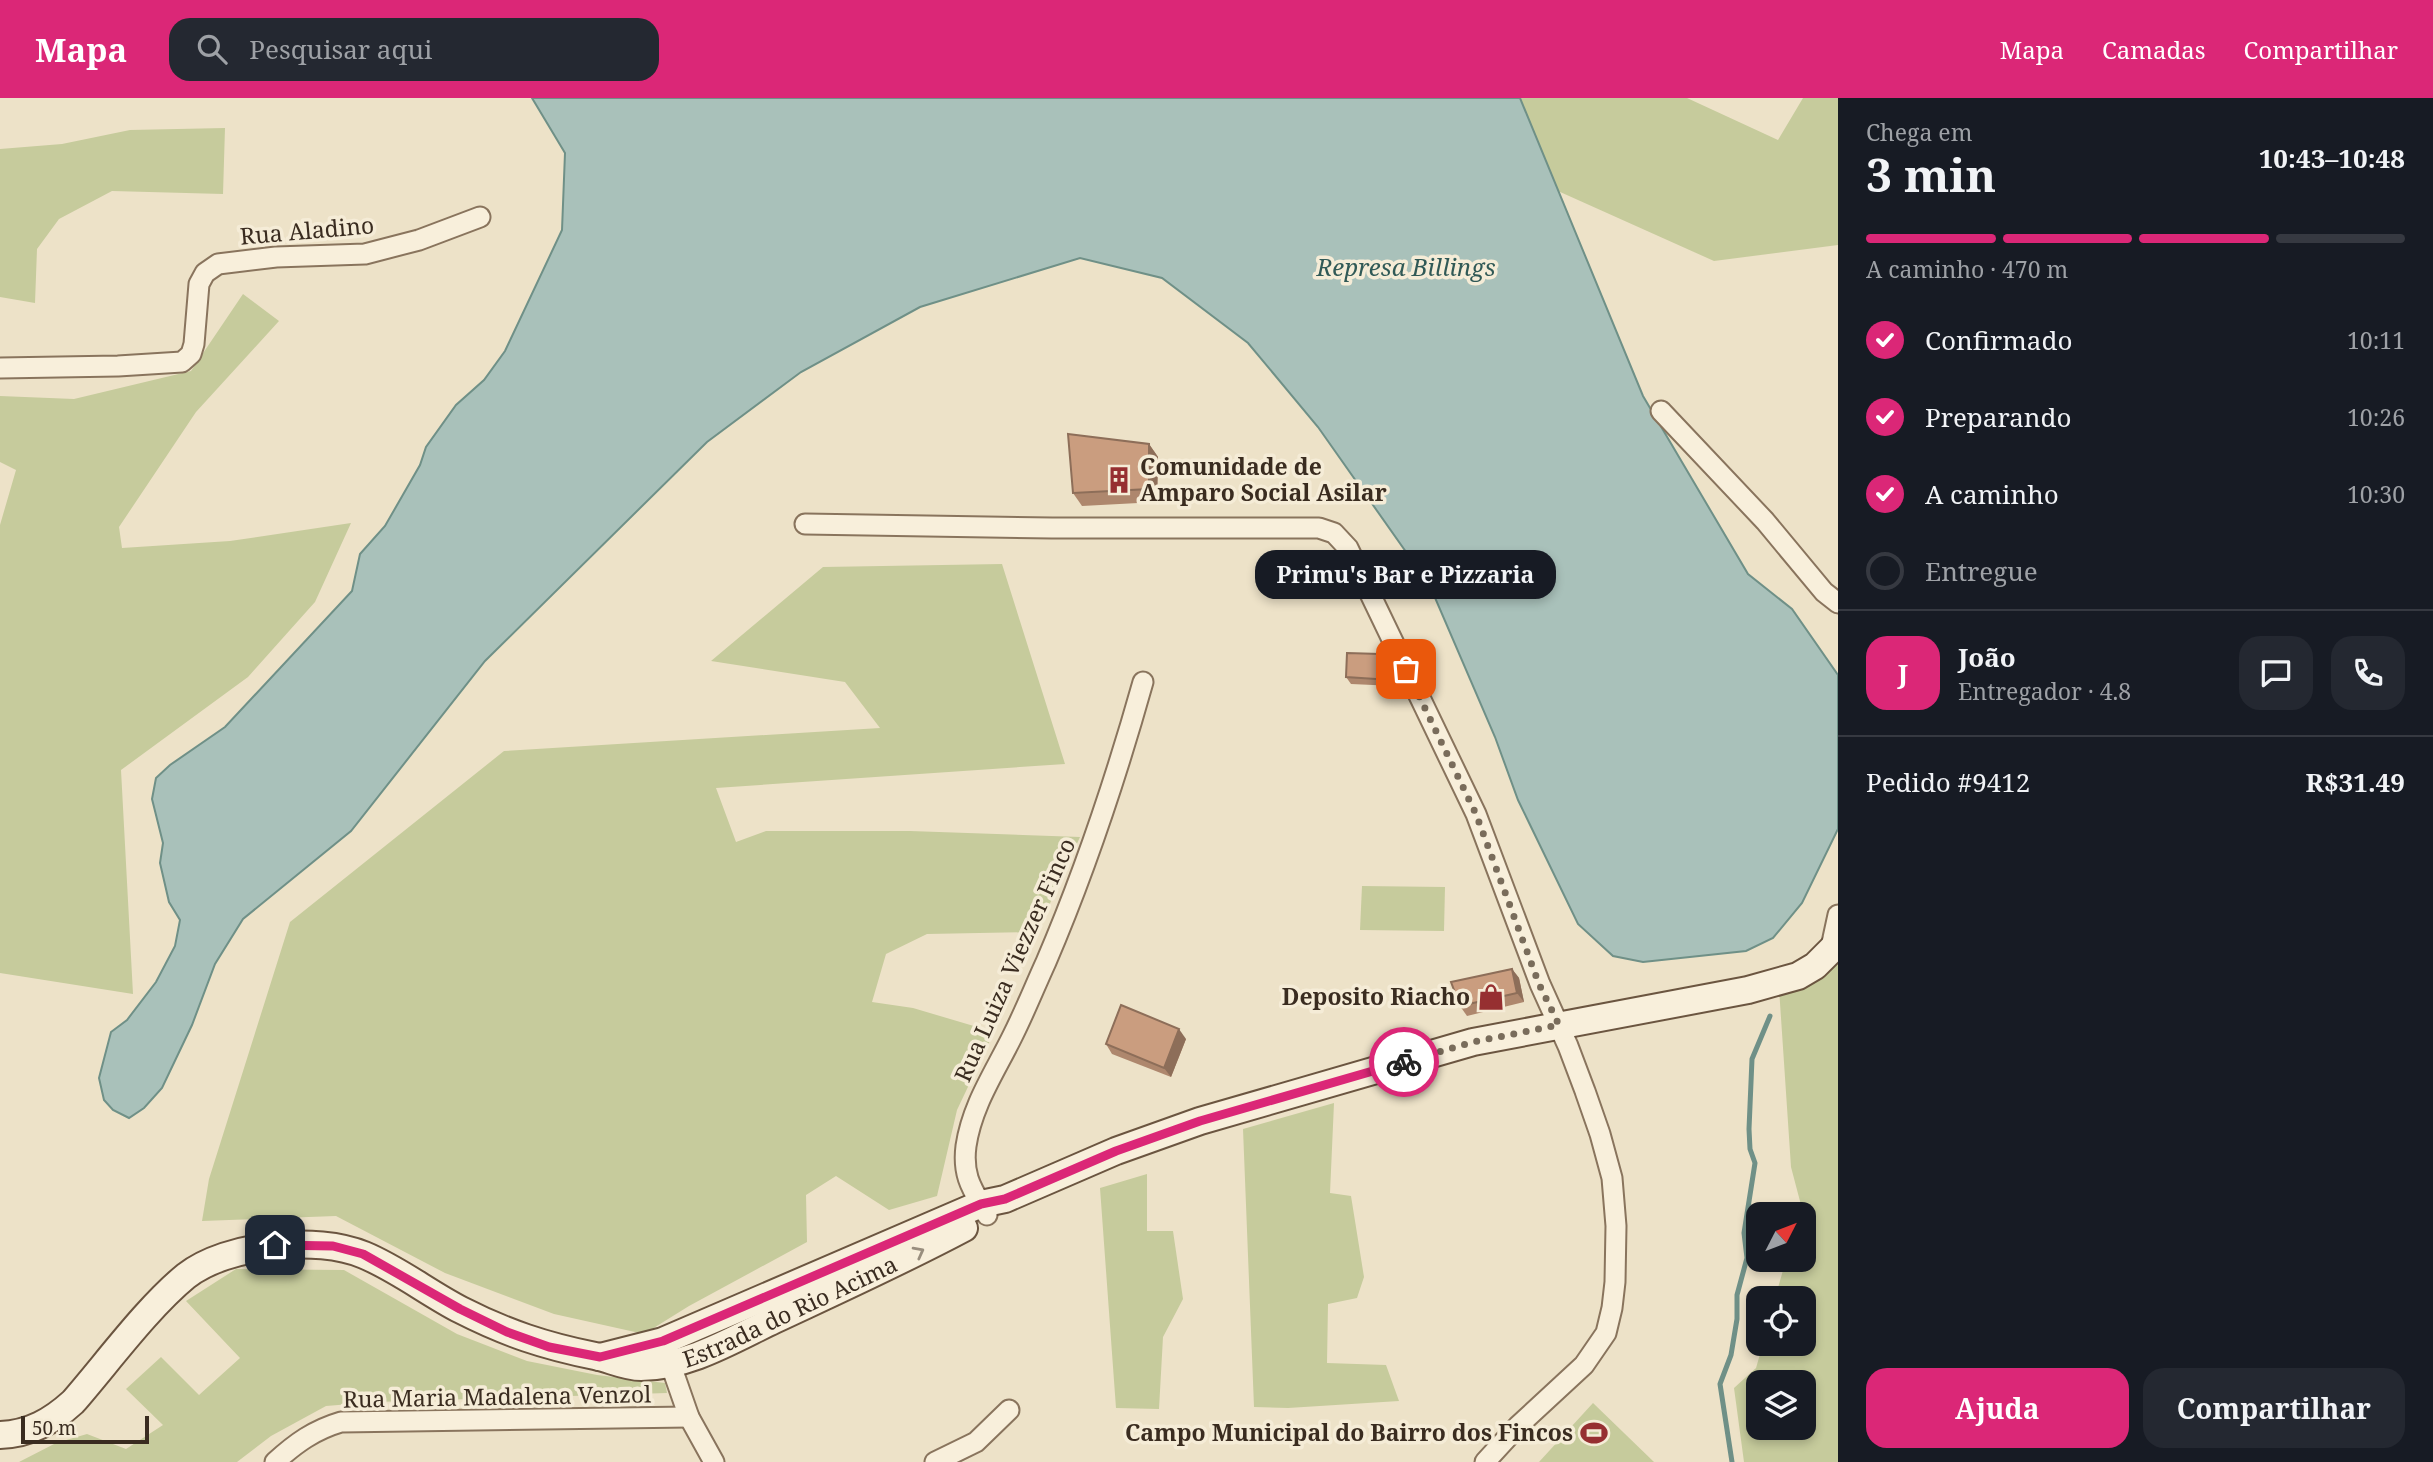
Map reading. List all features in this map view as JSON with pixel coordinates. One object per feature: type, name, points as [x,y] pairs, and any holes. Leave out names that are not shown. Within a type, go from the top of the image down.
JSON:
[{"type":"main road","name":"Estrada do Rio Acima","points":[[0,1436],[34,1429],[58,1416],[157,1304],[188,1275],[214,1261],[246,1251],[275,1245],[333,1246],[363,1254],[460,1309],[507,1332],[549,1347],[600,1357],[667,1353],[1116,1151],[1200,1121],[1473,1042],[1748,990],[1798,976],[1815,966],[1834,948]]},
{"type":"street","name":"Rua Aladino","points":[[0,368],[182,362],[191,354],[194,344],[199,284],[205,273],[218,264],[276,257],[365,254],[419,240],[480,218]]},
{"type":"street","points":[[1661,411],[1765,521],[1824,592],[1838,603]]},
{"type":"street","points":[[805,524],[1319,528],[1334,533],[1348,548],[1476,814],[1539,984],[1559,1025],[1600,1134],[1612,1178],[1616,1226],[1615,1282],[1606,1334],[1584,1365],[1518,1426],[1485,1462]]},
{"type":"street","name":"Rua Luiza Viezzer Finco","points":[[991,1206],[970,1186],[965,1168],[970,1126],[983,1092],[1013,1035],[1070,905],[1111,792],[1143,682]]},
{"type":"street","points":[[1834,948],[1838,915]]},
{"type":"street","points":[[667,1353],[689,1417],[714,1462]]},
{"type":"street","points":[[935,1462],[976,1442],[1009,1410]]},
{"type":"street","name":"Rua Maria Madalena Venzol","points":[[275,1462],[305,1437],[321,1428],[341,1422],[689,1417]]},
{"type":"green space","points":[[1517,98],[1687,98],[1778,140],[1803,98],[1838,98],[1838,245],[1714,261],[1549,187]]},
{"type":"green space","points":[[225,128],[223,194],[112,191],[59,219],[37,249],[35,303],[0,297],[0,149],[62,144],[130,130]]},
{"type":"green space","points":[[243,294],[279,321],[196,412],[119,527],[122,548],[230,541],[351,523],[315,602],[248,677],[121,770],[133,994],[0,973],[0,525],[16,470],[0,462],[0,396],[74,399],[191,371]]},
{"type":"green space","points":[[1002,564],[1065,764],[716,788],[736,842],[766,831],[910,831],[1080,837],[1037,932],[927,934],[886,954],[872,1002],[913,1008],[994,1032],[957,1110],[937,1196],[889,1210],[836,1176],[806,1195],[807,1242],[689,1306],[644,1334],[554,1314],[445,1273],[336,1216],[202,1221],[209,1179],[290,922],[504,751],[880,728],[845,682],[711,661],[823,567]]},
{"type":"green space","points":[[1362,886],[1445,887],[1444,931],[1360,930]]},
{"type":"green space","points":[[1838,955],[1838,1462],[1744,1462],[1734,1388],[1746,1377],[1746,1440],[1816,1440],[1816,1370],[1754,1370],[1760,1356],[1816,1356],[1816,1286],[1778,1286],[1783,1272],[1816,1272],[1816,1202],[1800,1202],[1791,1167],[1779,988]]},
{"type":"green space","points":[[1334,1103],[1330,1193],[1351,1196],[1364,1277],[1357,1298],[1328,1304],[1327,1363],[1386,1365],[1399,1401],[1288,1408],[1254,1407],[1243,1129]]},
{"type":"green space","points":[[1147,1174],[1147,1231],[1173,1231],[1183,1299],[1163,1337],[1159,1409],[1116,1408],[1100,1188]]},
{"type":"green space","points":[[236,1269],[344,1270],[457,1334],[527,1361],[597,1375],[665,1383],[667,1393],[375,1402],[326,1406],[271,1436],[237,1462],[19,1462],[56,1443],[87,1434],[126,1449],[163,1425],[126,1389],[161,1357],[199,1395],[240,1358],[186,1301]]},
{"type":"green space","name":"Campo Municipal do Bairro dos Fincos","points":[[1593,1403],[1654,1462],[1539,1462]]},
{"type":"water","name":"Represa Billings","points":[[532,98],[1520,98],[1643,396],[1748,574],[1792,609],[1838,675],[1838,829],[1802,903],[1773,938],[1746,951],[1643,962],[1613,956],[1578,924],[1518,800],[1495,737],[1430,586],[1318,427],[1248,343],[1162,278],[1080,258],[920,307],[801,372],[707,442],[485,661],[351,831],[243,919],[215,964],[192,1025],[162,1088],[144,1108],[129,1118],[113,1110],[104,1100],[99,1078],[111,1032],[127,1020],[156,982],[175,946],[180,920],[169,902],[160,863],[163,843],[152,799],[156,778],[170,765],[225,727],[352,591],[360,554],[385,526],[420,465],[426,447],[456,405],[484,380],[505,351],[562,230],[565,153]]},
{"type":"building","name":"Comunidade de Amparo Social Asilar","points":[[1068,434],[1149,444],[1149,489],[1073,493]]},
{"type":"building","points":[[1347,653],[1380,654],[1391,680],[1346,677]]},
{"type":"building","points":[[1512,969],[1517,993],[1460,1006],[1451,982]]},
{"type":"building","points":[[1121,1005],[1179,1029],[1164,1068],[1106,1044]]},
{"type":"waterway","points":[[1732,1462],[1720,1384],[1731,1355],[1737,1319],[1737,1295],[1747,1258],[1744,1233],[1755,1163],[1750,1149],[1749,1129],[1752,1059],[1770,1016]]},
{"type":"way so far","points":[[1404,1062],[1473,1042],[1559,1025],[1539,984],[1476,814],[1406,669]]},
{"type":"place","name":"Comunidade de Amparo Social Asilar","points":[[1119,480]]},
{"type":"place","name":"Primu's Bar e Pizzaria","points":[[1406,669]]},
{"type":"place","name":"Deposito Riacho","points":[[1491,997]]},
{"type":"place","name":"Campo Municipal do Bairro dos Fincos","points":[[1594,1433]]},
{"type":"route","points":[[275,1245],[333,1246],[363,1254],[460,1309],[507,1332],[549,1347],[600,1357],[663,1341],[845,1261],[981,1204],[1005,1199],[1116,1151],[1200,1121],[1404,1062]]}]
